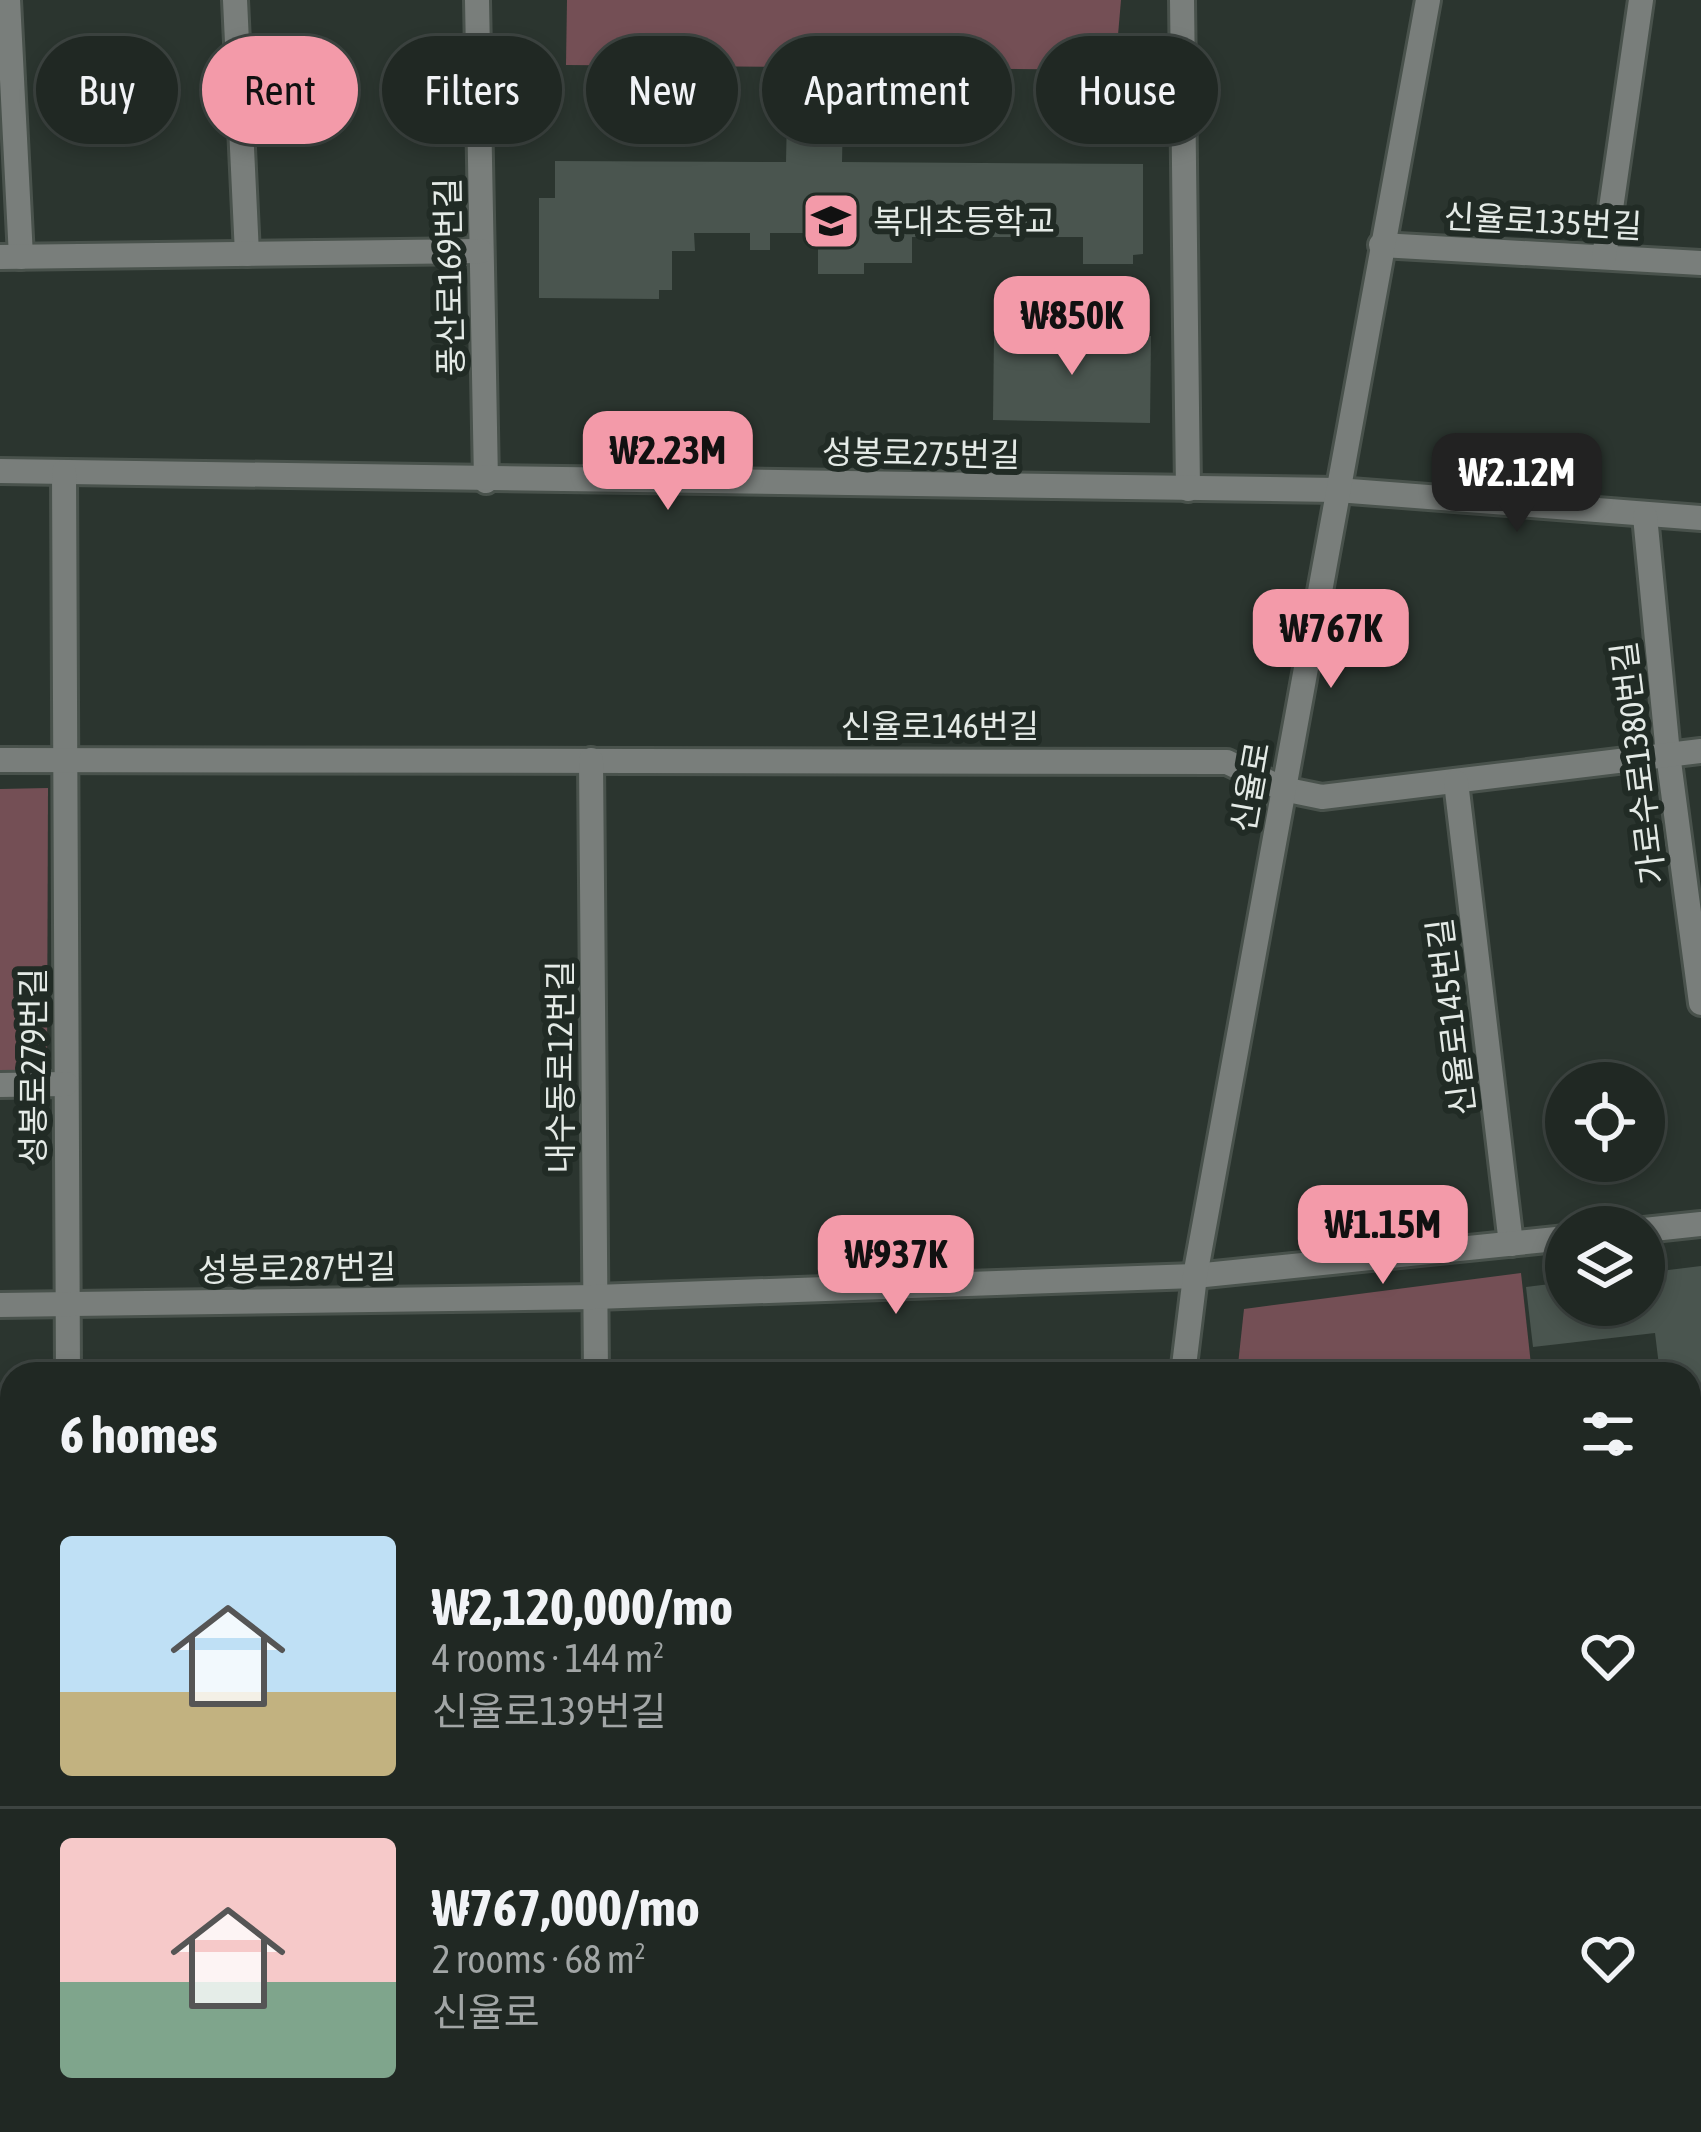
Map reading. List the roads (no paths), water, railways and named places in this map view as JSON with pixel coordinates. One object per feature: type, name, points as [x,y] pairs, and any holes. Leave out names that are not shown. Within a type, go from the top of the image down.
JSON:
[{"type":"street","points":[[8,0],[10,257],[482,251]]},
{"type":"street","points":[[236,0],[247,254]]},
{"type":"street","name":"풍산로169번길","points":[[477,0],[486,481]]},
{"type":"street","points":[[1182,0],[1187,489]]},
{"type":"street","name":"신율로","points":[[1184,1362],[1195,1276],[1428,0]]},
{"type":"street","points":[[1604,257],[1641,0]]},
{"type":"street","name":"신율로135번길","points":[[1381,245],[1701,262]]},
{"type":"street","name":"성봉로275번길","points":[[0,471],[1337,490],[1701,518]]},
{"type":"street","name":"성봉로279번길","points":[[64,472],[68,1362]]},
{"type":"street","name":"가로수로1380번길","points":[[1645,516],[1668,754],[1701,1003]]},
{"type":"street","points":[[1283,789],[1322,797],[1701,751]]},
{"type":"street","points":[[0,760],[591,760]]},
{"type":"street","name":"신율로146번길","points":[[591,760],[1227,762],[1283,789]]},
{"type":"street","name":"내수동로12번길","points":[[591,760],[596,1362]]},
{"type":"street","name":"신율로145번길","points":[[1456,782],[1511,1244]]},
{"type":"street","points":[[0,1085],[66,1084]]},
{"type":"street","points":[[1665,1228],[1701,1224]]},
{"type":"street","name":"성봉로287번길","points":[[0,1305],[595,1297],[1195,1276],[1545,1240]]},
{"type":"place","name":"복대초등학교","points":[[831,221]]}]
